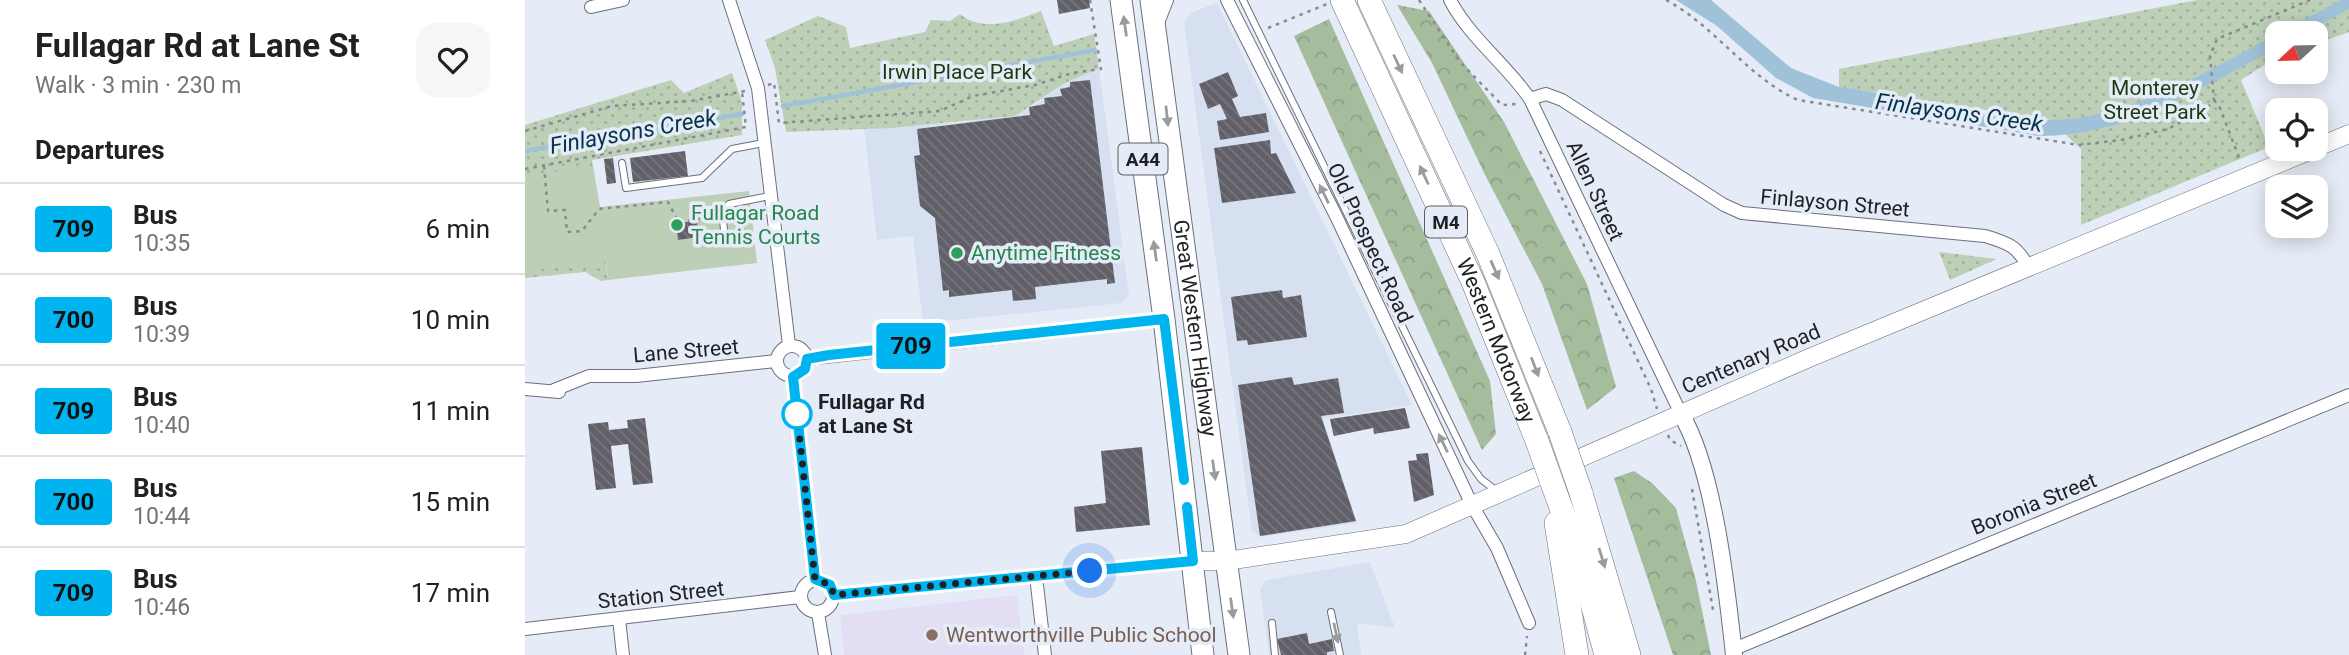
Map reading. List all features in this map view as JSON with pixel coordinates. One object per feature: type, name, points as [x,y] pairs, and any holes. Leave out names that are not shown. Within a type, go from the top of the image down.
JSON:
[{"type":"highway","name":"Great Western Highway","points":[[1121,0],[1164,319],[1203,655]]},
{"type":"highway","name":"Great Western Highway","points":[[1151,0],[1239,655]]},
{"type":"highway","name":"Western Motorway","points":[[1369,1],[1488,254],[1560,432],[1629,655]]},
{"type":"highway","name":"Western Motorway","points":[[1339,4],[1473,282],[1537,441],[1554,495],[1581,563],[1606,655]]},
{"type":"highway","points":[[1554,495],[1577,655]]},
{"type":"main road","name":"Centenary Road","points":[[2328,143],[2349,134]]},
{"type":"main road","name":"Centenary Road","points":[[1193,561],[1227,561],[1406,534],[1681,414],[2284,161]]},
{"type":"street","points":[[591,7],[623,0]]},
{"type":"street","points":[[729,0],[758,88],[789,345]]},
{"type":"street","points":[[1156,32],[1167,0]]},
{"type":"street","name":"Old Prospect Road","points":[[1227,0],[1337,218],[1472,505],[1497,548],[1529,623]]},
{"type":"street","name":"Allen Street","points":[[1450,0],[1467,26],[1515,77],[1530,99],[1681,414]]},
{"type":"street","name":"Finlayson Street","points":[[1530,99],[1546,94],[1562,100],[1742,214],[1985,236],[2011,243],[2021,251],[2029,269]]},
{"type":"street","points":[[807,359],[1164,319]]},
{"type":"street","points":[[789,345],[801,348],[807,359],[805,369],[793,377],[782,373],[776,361],[780,351],[789,345]]},
{"type":"street","name":"Lane Street","points":[[525,390],[570,391],[599,376],[636,376],[776,361]]},
{"type":"street","points":[[793,377],[815,579]]},
{"type":"street","name":"Boronia Street","points":[[1734,652],[2349,395]]},
{"type":"street","points":[[1681,414],[1696,440],[1704,474],[1734,652]]},
{"type":"street","points":[[834,595],[1193,561]]},
{"type":"street","points":[[1036,576],[1045,655]]},
{"type":"street","points":[[815,579],[830,585],[834,595],[829,607],[818,613],[806,609],[800,597],[803,586],[815,579]]},
{"type":"street","name":"Station Street","points":[[525,629],[800,597]]},
{"type":"street","points":[[818,613],[825,655]]},
{"type":"street","points":[[619,619],[623,655]]},
{"type":"lane","points":[[1243,0],[1468,461],[1481,479],[1500,493]]},
{"type":"lane","points":[[622,163],[626,188],[689,180],[702,178],[732,149],[766,143]]},
{"type":"lane","points":[[725,239],[722,211],[729,204],[772,196]]},
{"type":"lane","points":[[1331,612],[1340,655]]},
{"type":"lane","points":[[1272,623],[1275,655]]},
{"type":"path","points":[[774,83],[779,123],[865,114],[906,116],[940,111],[973,96],[1101,69],[1090,0]]},
{"type":"path","points":[[1419,0],[1460,62],[1502,105],[1517,104]]},
{"type":"path","points":[[1666,0],[1701,23],[1780,92],[1817,105],[2079,145],[2122,140],[2168,129],[2208,107],[2214,100]]},
{"type":"path","points":[[2240,160],[2220,108],[2214,100],[2212,47],[2217,39],[2310,0]]},
{"type":"path","points":[[1268,28],[1339,4]]},
{"type":"path","points":[[525,131],[613,106],[691,101],[744,92],[746,127],[525,169]]},
{"type":"path","points":[[1510,93],[1522,115]]},
{"type":"path","points":[[1538,147],[1651,389],[1653,400]]},
{"type":"path","points":[[544,166],[548,211],[565,210],[567,232],[582,231],[599,209],[668,202],[679,223],[723,215]]},
{"type":"path","points":[[1670,440],[1682,446],[1685,453]]},
{"type":"path","points":[[1692,486],[1714,616]]},
{"type":"path","points":[[1525,655],[1529,623]]},
{"type":"shaded area","points":[[1217,3],[1412,405],[1323,419],[1357,523],[1260,537],[1252,531],[1184,23],[1190,13]]},
{"type":"shaded area","points":[[1099,68],[1129,295],[1122,303],[923,323],[913,236],[877,240],[864,127],[958,123],[1030,108],[1065,83]]},
{"type":"shaded area","points":[[1370,562],[1395,628],[1357,623],[1361,655],[1269,655],[1260,589],[1266,580]]},
{"type":"shaded area","name":"Wentworthville Public School","points":[[1017,595],[1024,655],[844,655],[840,615]]},
{"type":"green space","name":"Monterey Street Park","points":[[2197,0],[2349,0],[2349,32],[2328,39],[2328,21],[2265,21],[2265,65],[2241,80],[2265,137],[2265,149],[2081,225],[2081,149],[2050,120],[1839,87],[1839,69]]},
{"type":"green space","points":[[1397,5],[1429,11],[1504,122],[1587,284],[1616,387],[1587,410],[1542,284],[1484,173],[1432,63]]},
{"type":"green space","name":"Irwin Place Park","points":[[1041,11],[1054,46],[1094,34],[1099,68],[1065,83],[1015,116],[891,128],[786,132],[775,68],[765,40],[818,16],[846,27],[850,48],[925,32],[931,20],[950,21],[960,14],[969,20],[989,24],[1010,21]]},
{"type":"green space","points":[[1329,19],[1490,381],[1496,434],[1482,450],[1294,36]]},
{"type":"green space","points":[[732,73],[742,102],[742,135],[592,160],[608,280],[601,281],[585,272],[525,278],[525,125],[671,80],[684,93]]},
{"type":"green space","name":"Fullagar Road Tennis Courts","points":[[593,166],[600,207],[749,191],[757,263],[608,280],[606,262],[525,271],[525,176]]},
{"type":"green space","points":[[1939,252],[1997,259],[1950,280]]},
{"type":"green space","points":[[1634,471],[1652,483],[1676,508],[1696,581],[1711,655],[1673,655],[1614,478]]},
{"type":"water","points":[[1676,0],[1711,0],[1791,68],[1839,87],[1965,111],[2039,120],[2071,119],[2132,104],[2192,79],[2265,40],[2265,54],[2192,93],[2132,119],[2070,134],[2038,136],[1813,98],[1776,78],[1717,26]]},
{"type":"water","points":[[2341,0],[2349,0],[2349,9],[2326,21],[2301,21]]},
{"type":"building","points":[[1057,0],[1089,0],[1090,8],[1059,14]]},
{"type":"building","points":[[1228,72],[1238,96],[1232,99],[1240,117],[1266,113],[1269,132],[1220,140],[1217,121],[1227,119],[1220,104],[1208,109],[1199,84]]},
{"type":"building","points":[[1090,80],[1115,283],[1107,284],[1107,279],[1035,287],[1036,299],[1013,301],[1012,290],[949,297],[949,290],[943,291],[935,218],[920,206],[914,156],[920,155],[917,129],[1030,115],[1029,107],[1045,104],[1044,98],[1062,96],[1060,89],[1070,87],[1070,82]]},
{"type":"building","points":[[1270,140],[1271,154],[1276,153],[1296,193],[1222,203],[1214,148]]},
{"type":"building","points":[[685,151],[688,176],[633,182],[630,158]]},
{"type":"building","points":[[613,158],[616,183],[607,184],[604,159]]},
{"type":"building","points":[[697,221],[699,237],[678,240],[676,223]]},
{"type":"building","points":[[1282,290],[1283,298],[1301,295],[1307,337],[1248,345],[1247,340],[1237,341],[1231,297]]},
{"type":"building","points":[[1292,377],[1294,385],[1338,378],[1344,413],[1321,416],[1356,521],[1260,536],[1238,385]]},
{"type":"building","points":[[1405,408],[1410,428],[1374,434],[1373,428],[1334,436],[1330,419]]},
{"type":"building","points":[[645,418],[653,483],[633,485],[628,444],[611,446],[616,488],[596,490],[588,424],[608,422],[609,430],[628,428],[627,420]]},
{"type":"building","points":[[1142,447],[1150,525],[1076,532],[1074,507],[1106,503],[1101,451]]},
{"type":"building","points":[[1428,453],[1434,495],[1414,502],[1408,461],[1417,460],[1416,454]]},
{"type":"building","points":[[1307,633],[1309,644],[1332,639],[1334,651],[1327,652],[1327,655],[1281,655],[1277,639]]},
{"type":"waterway","name":"Finlaysons Creek","points":[[783,106],[1095,50]]},
{"type":"waterway","name":"Finlaysons Creek","points":[[525,151],[742,114]]},
{"type":"bus line","name":"709","points":[[1184,480],[1164,319],[829,355],[807,359],[802,373],[793,377],[815,579],[830,585],[834,595],[1193,561],[1187,507]]},
{"type":"place","name":"Fullagar Road Tennis Courts","points":[[677,225]]},
{"type":"place","name":"Anytime Fitness","points":[[957,253]]},
{"type":"place","name":"Fullagar Rd at Lane St","points":[[797,414]]},
{"type":"place","name":"Wentworthville Public School","points":[[932,635]]},
{"type":"route","points":[[797,414],[815,579],[830,585],[834,595],[1090,571]]}]
